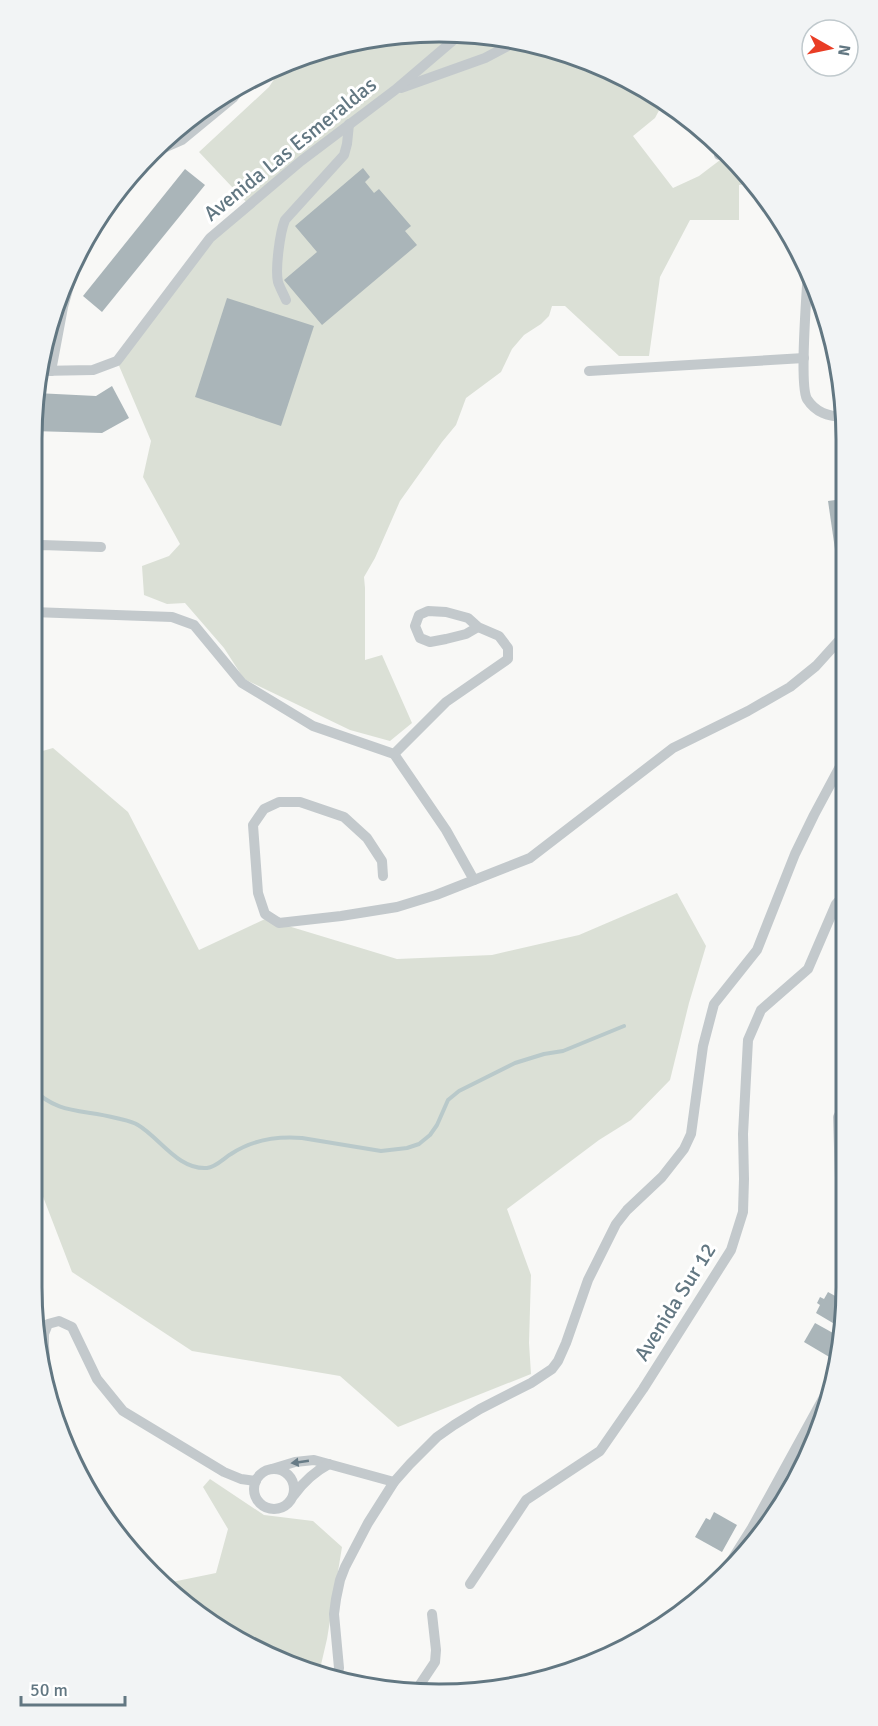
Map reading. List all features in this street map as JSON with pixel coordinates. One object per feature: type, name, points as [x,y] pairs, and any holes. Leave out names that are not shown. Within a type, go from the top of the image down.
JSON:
[{"type":"street","name":"Avenida Las Esmeraldas","points":[[48,371],[93,370],[117,361],[210,238],[301,161],[395,90],[451,42]]},
{"type":"street","points":[[395,90],[485,58],[504,48]]},
{"type":"street","points":[[174,143],[182,140],[224,105]]},
{"type":"street","points":[[286,300],[278,283],[277,274],[281,229],[285,220],[344,155],[349,124]]},
{"type":"street","points":[[807,290],[804,358],[806,397],[814,408],[827,416],[835,417]]},
{"type":"street","points":[[590,371],[804,358]]},
{"type":"street","points":[[42,545],[101,547]]},
{"type":"street","points":[[394,754],[446,702],[508,659],[508,648],[499,636],[478,627],[468,618],[428,610],[419,615],[415,626],[420,638],[430,642],[465,634],[478,627]]},
{"type":"street","points":[[42,612],[172,617],[195,625],[242,683],[313,726],[394,754],[446,830],[474,880]]},
{"type":"street","points":[[383,876],[382,861],[377,853],[367,838],[344,816],[300,802],[279,802],[264,809],[253,825],[258,893],[265,914],[279,923],[397,907],[436,895],[530,858],[673,748],[748,711],[790,687],[816,666],[836,644]]},
{"type":"street","points":[[338,1671],[334,1614],[340,1580],[368,1523],[394,1482],[437,1437],[467,1416],[552,1369],[566,1343],[588,1280],[616,1224],[635,1202],[662,1177],[684,1149],[691,1134],[704,1046],[714,1004],[758,950],[795,854],[836,774]]},
{"type":"street","name":"Avenida Sur 12","points":[[470,1584],[526,1500],[600,1452],[731,1250],[743,1212],[743,1134],[748,1040],[761,1010],[808,969],[836,904]]},
{"type":"street","points":[[45,1333],[48,1324],[59,1321],[72,1327],[97,1379],[123,1411],[224,1472],[241,1479],[256,1481]]},
{"type":"street","points":[[744,1541],[802,1449]]},
{"type":"street","points":[[329,1464],[309,1476],[285,1506],[267,1508],[261,1505],[255,1494],[256,1481],[265,1471],[295,1462],[314,1460],[329,1464],[394,1482]]},
{"type":"street","points":[[272,1469],[285,1472],[290,1476],[293,1482],[293,1496]]},
{"type":"street","points":[[421,1683],[435,1662],[432,1614]]},
{"type":"shaded area","points":[[465,43],[516,50],[567,63],[591,72],[638,95],[660,109],[655,118],[633,136],[673,188],[699,176],[721,159],[743,184],[739,185],[739,220],[690,220],[660,277],[649,356],[619,356],[565,306],[552,306],[549,316],[524,335],[512,349],[501,372],[466,398],[456,425],[400,501],[375,558],[364,577],[365,660],[382,655],[412,723],[390,741],[350,730],[244,679],[224,648],[185,603],[167,604],[144,595],[142,566],[169,556],[180,544],[143,477],[151,441],[117,361],[201,249],[249,205],[199,152],[269,87],[275,77],[311,63],[387,45]]},
{"type":"shaded area","points":[[53,748],[128,812],[199,950],[265,919],[397,959],[492,955],[579,935],[677,893],[706,946],[670,1080],[631,1120],[599,1140],[507,1209],[531,1275],[529,1343],[531,1374],[398,1427],[340,1376],[192,1351],[72,1272],[42,1194],[42,751]]},
{"type":"shaded area","points":[[210,1479],[264,1515],[313,1521],[342,1547],[321,1666],[287,1654],[240,1631],[197,1602],[173,1582],[216,1573],[228,1529],[203,1487]]},
{"type":"building","points":[[363,168],[370,177],[365,182],[374,193],[379,189],[411,226],[405,231],[417,245],[322,325],[284,280],[317,252],[295,226]]},
{"type":"building","points":[[185,169],[205,185],[102,312],[83,296]]},
{"type":"building","points":[[227,298],[314,326],[281,426],[195,397]]},
{"type":"building","points":[[112,386],[129,418],[102,433],[42,431],[45,393],[96,396]]},
{"type":"building","points":[[836,500],[836,556],[828,501]]},
{"type":"building","points":[[828,1292],[836,1296],[834,1324],[816,1313],[820,1305],[817,1303],[820,1297],[824,1299]]},
{"type":"building","points":[[815,1323],[833,1333],[829,1357],[804,1342]]},
{"type":"building","points":[[714,1512],[737,1525],[722,1552],[695,1537],[706,1518],[710,1520]]},
{"type":"waterway","points":[[42,1097],[71,1110],[104,1115],[136,1124],[178,1159],[197,1167],[210,1167],[247,1145],[274,1138],[302,1138],[381,1151],[407,1148],[419,1144],[430,1135],[448,1100],[459,1091],[515,1063],[563,1051],[624,1026]]}]
